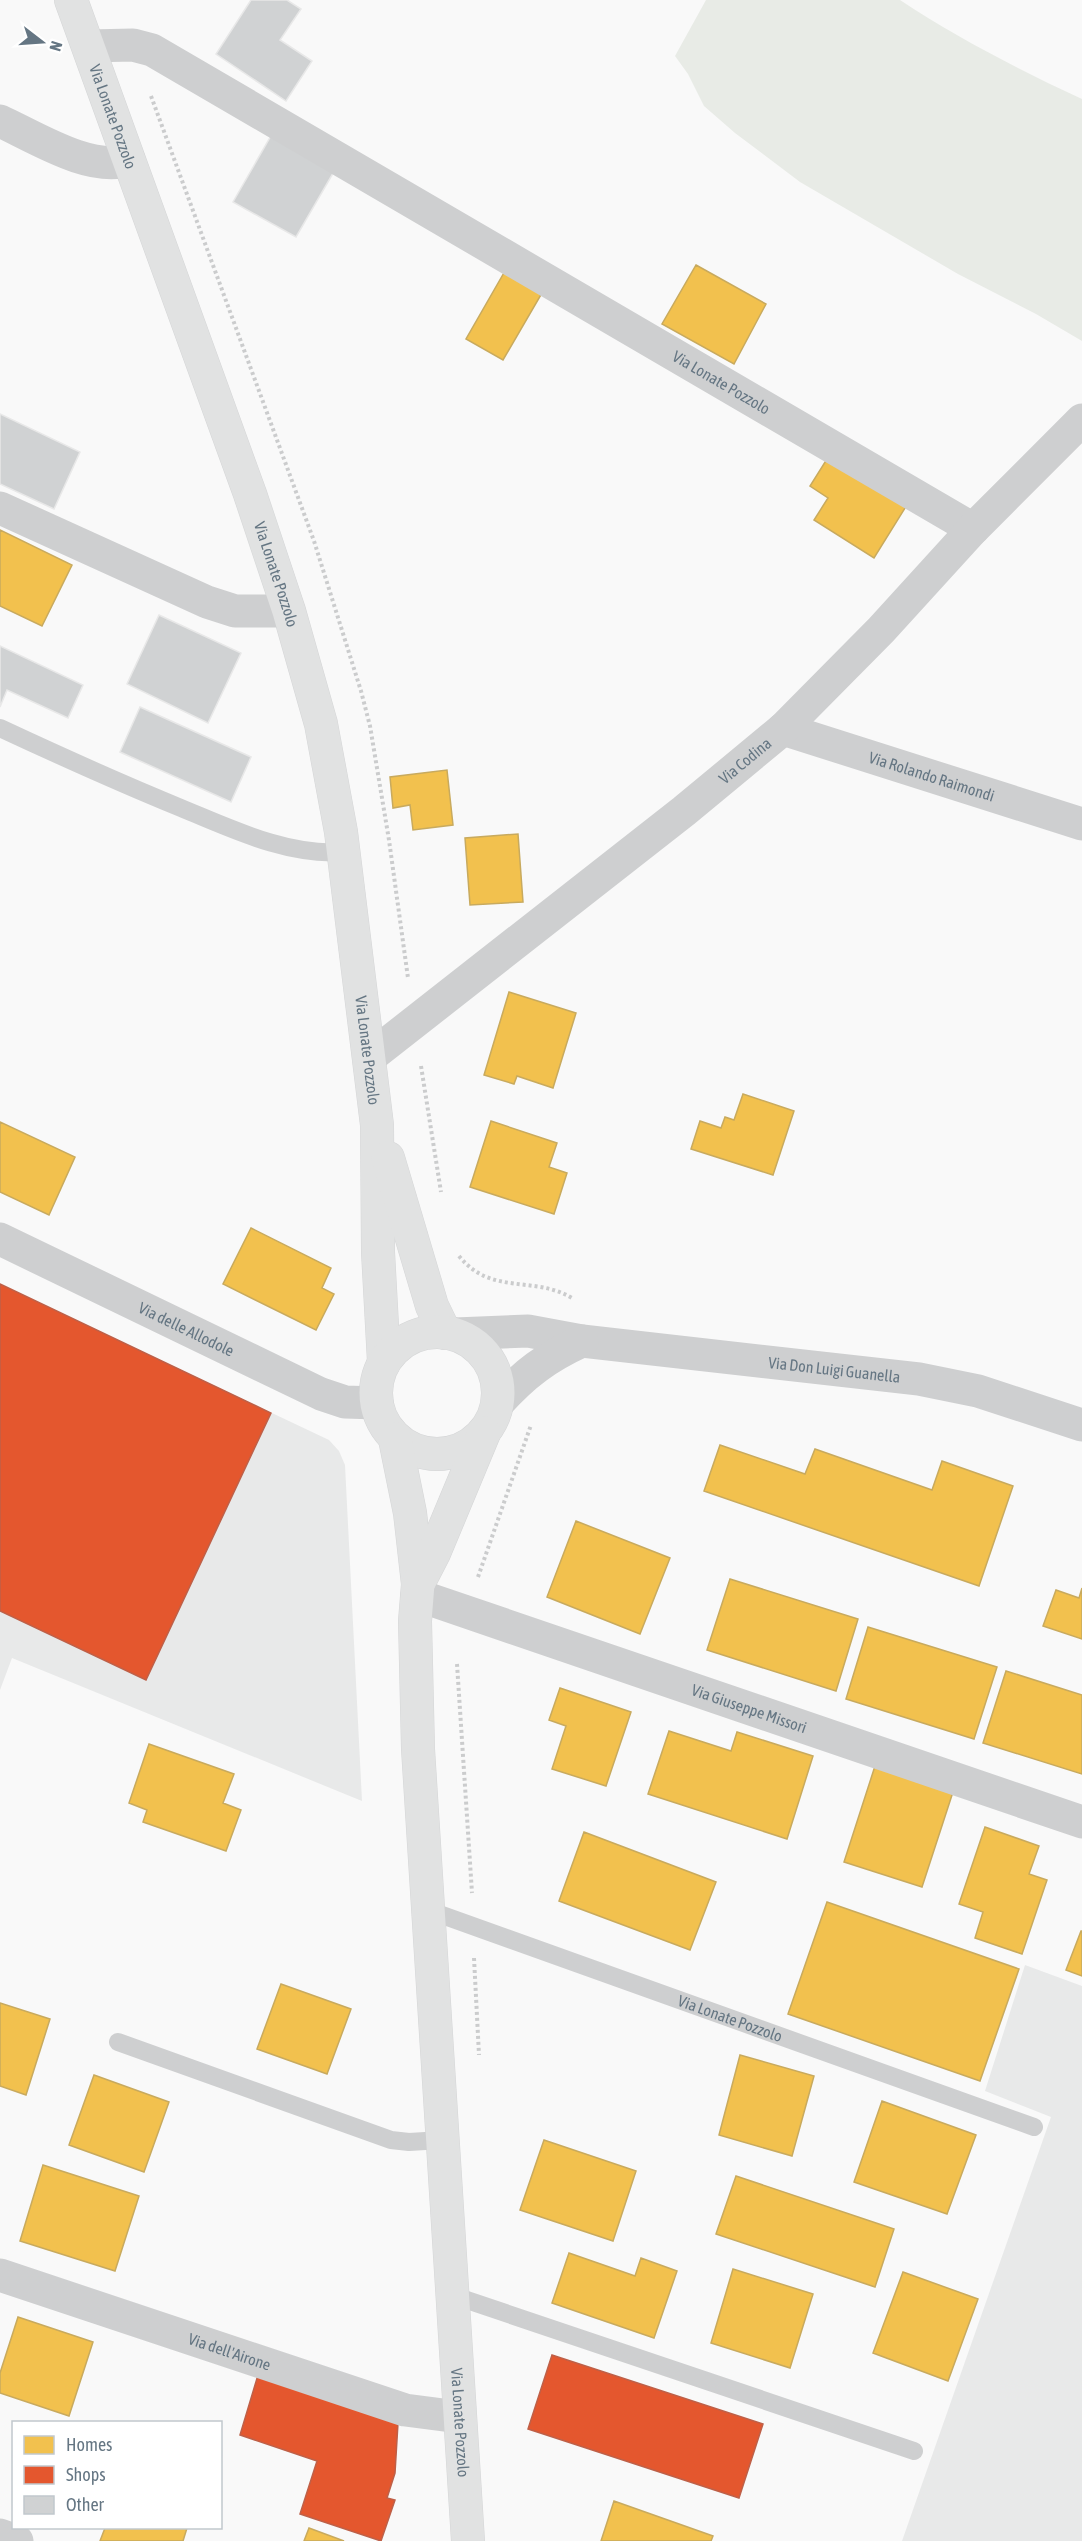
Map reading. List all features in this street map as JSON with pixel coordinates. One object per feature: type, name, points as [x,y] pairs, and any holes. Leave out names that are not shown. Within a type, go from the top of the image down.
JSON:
[{"type":"street","name":"Via Lonate Pozzolo","points":[[71,0],[250,494],[289,611],[321,724],[343,852],[378,1125]]},
{"type":"street","name":"Via Lonate Pozzolo","points":[[89,46],[133,45],[152,50],[973,529]]},
{"type":"street","points":[[0,121],[90,160],[111,164],[129,160]]},
{"type":"street","name":"Via Codina","points":[[370,1057],[684,811],[783,729],[881,630],[973,529],[1082,420]]},
{"type":"street","points":[[0,508],[207,602],[235,610],[289,611]]},
{"type":"street","name":"Via Rolando Raimondi","points":[[783,729],[1082,824]]},
{"type":"street","points":[[378,1125],[432,1306],[450,1334]]},
{"type":"street","points":[[378,1125],[378,1251],[384,1362]]},
{"type":"street","name":"Via delle Allodole","points":[[0,1239],[321,1394],[345,1402],[377,1403]]},
{"type":"street","name":"Via Don Luigi Guanella","points":[[450,1334],[502,1330],[528,1331],[582,1341],[919,1379],[978,1391],[1082,1425]]},
{"type":"street","points":[[484,1433],[466,1448],[450,1454],[430,1455],[411,1449],[395,1438],[385,1426],[378,1412],[377,1378],[384,1362],[397,1346],[415,1336],[435,1332],[450,1334],[473,1344],[487,1358],[496,1377],[498,1403]]},
{"type":"street","points":[[418,1589],[498,1403],[514,1385],[539,1364],[553,1354],[582,1341]]},
{"type":"street","points":[[395,1438],[410,1513],[418,1589]]},
{"type":"street","name":"Via Lonate Pozzolo","points":[[418,1589],[415,1621],[418,1749],[468,2541]]},
{"type":"street","name":"Via Giuseppe Missori","points":[[418,1589],[1082,1822]]},
{"type":"street","name":"Via dell'Airone","points":[[0,2275],[405,2410],[459,2418]]},
{"type":"street","points":[[0,2535],[17,2541]]},
{"type":"lane","points":[[0,728],[115,781],[261,839],[304,852],[343,852]]},
{"type":"lane","name":"Via Lonate Pozzolo","points":[[428,1910],[1034,2127]]},
{"type":"lane","points":[[118,2042],[391,2140],[400,2142],[442,2140]]},
{"type":"lane","points":[[452,2295],[914,2451]]},
{"type":"path","points":[[421,1065],[442,1200]]},
{"type":"path","points":[[455,1249],[471,1269],[486,1278],[550,1289],[568,1295],[579,1303]]},
{"type":"path","points":[[477,1580],[533,1422]]},
{"type":"path","points":[[457,1660],[473,1905]]},
{"type":"shaded area","points":[[706,0],[900,0],[989,53],[1082,99],[1082,341],[1036,314],[958,274],[800,182],[735,133],[704,106],[688,74],[675,56]]},
{"type":"shaded area","points":[[0,1284],[329,1440],[339,1451],[345,1465],[362,1801],[12,1658],[0,1690]]},
{"type":"shaded area","points":[[1025,1965],[1082,1986],[1082,2541],[902,2541],[1051,2117],[985,2091]]},
{"type":"building: Homes","points":[[696,265],[766,304],[734,364],[662,324]]},
{"type":"building: Homes","points":[[505,271],[542,293],[503,360],[466,339]]},
{"type":"building: Homes","points":[[832,451],[910,500],[874,558],[814,520],[828,498],[810,486]]},
{"type":"building: Homes","points":[[0,530],[72,565],[42,626],[0,606]]},
{"type":"building: Homes","points":[[447,770],[453,825],[413,830],[410,805],[393,808],[390,777]]},
{"type":"building: Homes","points":[[518,834],[523,902],[470,905],[465,838]]},
{"type":"building: Homes","points":[[509,992],[576,1013],[553,1088],[517,1076],[514,1084],[484,1075]]},
{"type":"building: Homes","points":[[743,1094],[794,1111],[773,1175],[691,1149],[700,1121],[721,1128],[725,1117],[734,1120]]},
{"type":"building: Homes","points":[[491,1121],[557,1143],[549,1167],[567,1173],[554,1214],[470,1187]]},
{"type":"building: Homes","points":[[0,1122],[75,1157],[49,1215],[0,1192]]},
{"type":"building: Homes","points":[[251,1228],[331,1268],[322,1288],[334,1294],[316,1330],[223,1284]]},
{"type":"building: Homes","points":[[720,1445],[805,1474],[815,1449],[932,1490],[942,1461],[1013,1486],[979,1586],[704,1491]]},
{"type":"building: Homes","points":[[576,1521],[670,1558],[640,1634],[547,1597]]},
{"type":"building: Homes","points":[[730,1579],[858,1619],[836,1691],[707,1650]]},
{"type":"building: Homes","points":[[1082,1588],[1082,1639],[1043,1626],[1056,1590],[1079,1598]]},
{"type":"building: Homes","points":[[868,1627],[997,1667],[974,1739],[846,1699]]},
{"type":"building: Homes","points":[[1006,1671],[1082,1695],[1082,1774],[983,1743]]},
{"type":"building: Homes","points":[[560,1688],[631,1712],[606,1786],[552,1769],[566,1726],[549,1720]]},
{"type":"building: Homes","points":[[669,1731],[731,1751],[737,1732],[813,1756],[787,1839],[648,1794]]},
{"type":"building: Homes","points":[[149,1744],[234,1774],[223,1803],[241,1810],[226,1851],[143,1822],[147,1810],[129,1803]]},
{"type":"building: Homes","points":[[875,1766],[953,1792],[922,1887],[844,1862]]},
{"type":"building: Homes","points":[[985,1827],[1039,1846],[1029,1874],[1047,1880],[1022,1954],[975,1938],[983,1912],[959,1904]]},
{"type":"building: Homes","points":[[584,1832],[716,1882],[690,1950],[559,1901]]},
{"type":"building: Homes","points":[[827,1902],[1019,1969],[980,2081],[788,2014]]},
{"type":"building: Homes","points":[[1082,1931],[1082,1976],[1066,1970]]},
{"type":"building: Homes","points":[[281,1984],[351,2009],[327,2074],[257,2049]]},
{"type":"building: Homes","points":[[0,2003],[50,2019],[26,2095],[0,2086]]},
{"type":"building: Homes","points":[[740,2055],[814,2076],[792,2156],[719,2135]]},
{"type":"building: Homes","points":[[94,2075],[169,2102],[144,2172],[69,2145]]},
{"type":"building: Homes","points":[[882,2101],[976,2135],[947,2214],[854,2182]]},
{"type":"building: Homes","points":[[544,2140],[636,2171],[613,2241],[520,2210]]},
{"type":"building: Homes","points":[[43,2165],[139,2196],[115,2271],[20,2241]]},
{"type":"building: Homes","points":[[736,2176],[894,2229],[875,2287],[716,2234]]},
{"type":"building: Homes","points":[[569,2253],[635,2276],[641,2258],[677,2271],[654,2338],[552,2303]]},
{"type":"building: Homes","points":[[733,2269],[813,2294],[790,2368],[711,2343]]},
{"type":"building: Homes","points":[[903,2272],[978,2299],[948,2381],[873,2353]]},
{"type":"building: Homes","points":[[18,2317],[93,2342],[69,2416],[0,2393],[0,2373]]},
{"type":"building: Homes","points":[[614,2501],[713,2536],[711,2541],[601,2541]]},
{"type":"building: Homes","points":[[309,2528],[344,2541],[304,2541]]},
{"type":"building: Homes","points":[[105,2529],[187,2529],[183,2541],[100,2541]]},
{"type":"building: Shops","points":[[0,1284],[271,1413],[146,1680],[0,1611]]},
{"type":"building: Shops","points":[[552,2355],[763,2424],[739,2498],[528,2429]]},
{"type":"building: Shops","points":[[258,2375],[398,2423],[395,2473],[387,2498],[395,2500],[381,2541],[300,2514],[317,2461],[240,2435]]},
{"type":"building: Other","points":[[251,0],[287,0],[301,9],[280,40],[312,61],[286,101],[216,54]]},
{"type":"building: Other","points":[[276,127],[339,163],[296,237],[233,202]]},
{"type":"building: Other","points":[[0,414],[80,452],[54,509],[0,484]]},
{"type":"building: Other","points":[[159,615],[241,653],[208,723],[127,684]]},
{"type":"building: Other","points":[[0,646],[83,685],[68,718],[7,690],[0,707]]},
{"type":"building: Other","points":[[140,707],[251,757],[231,802],[120,752]]}]
